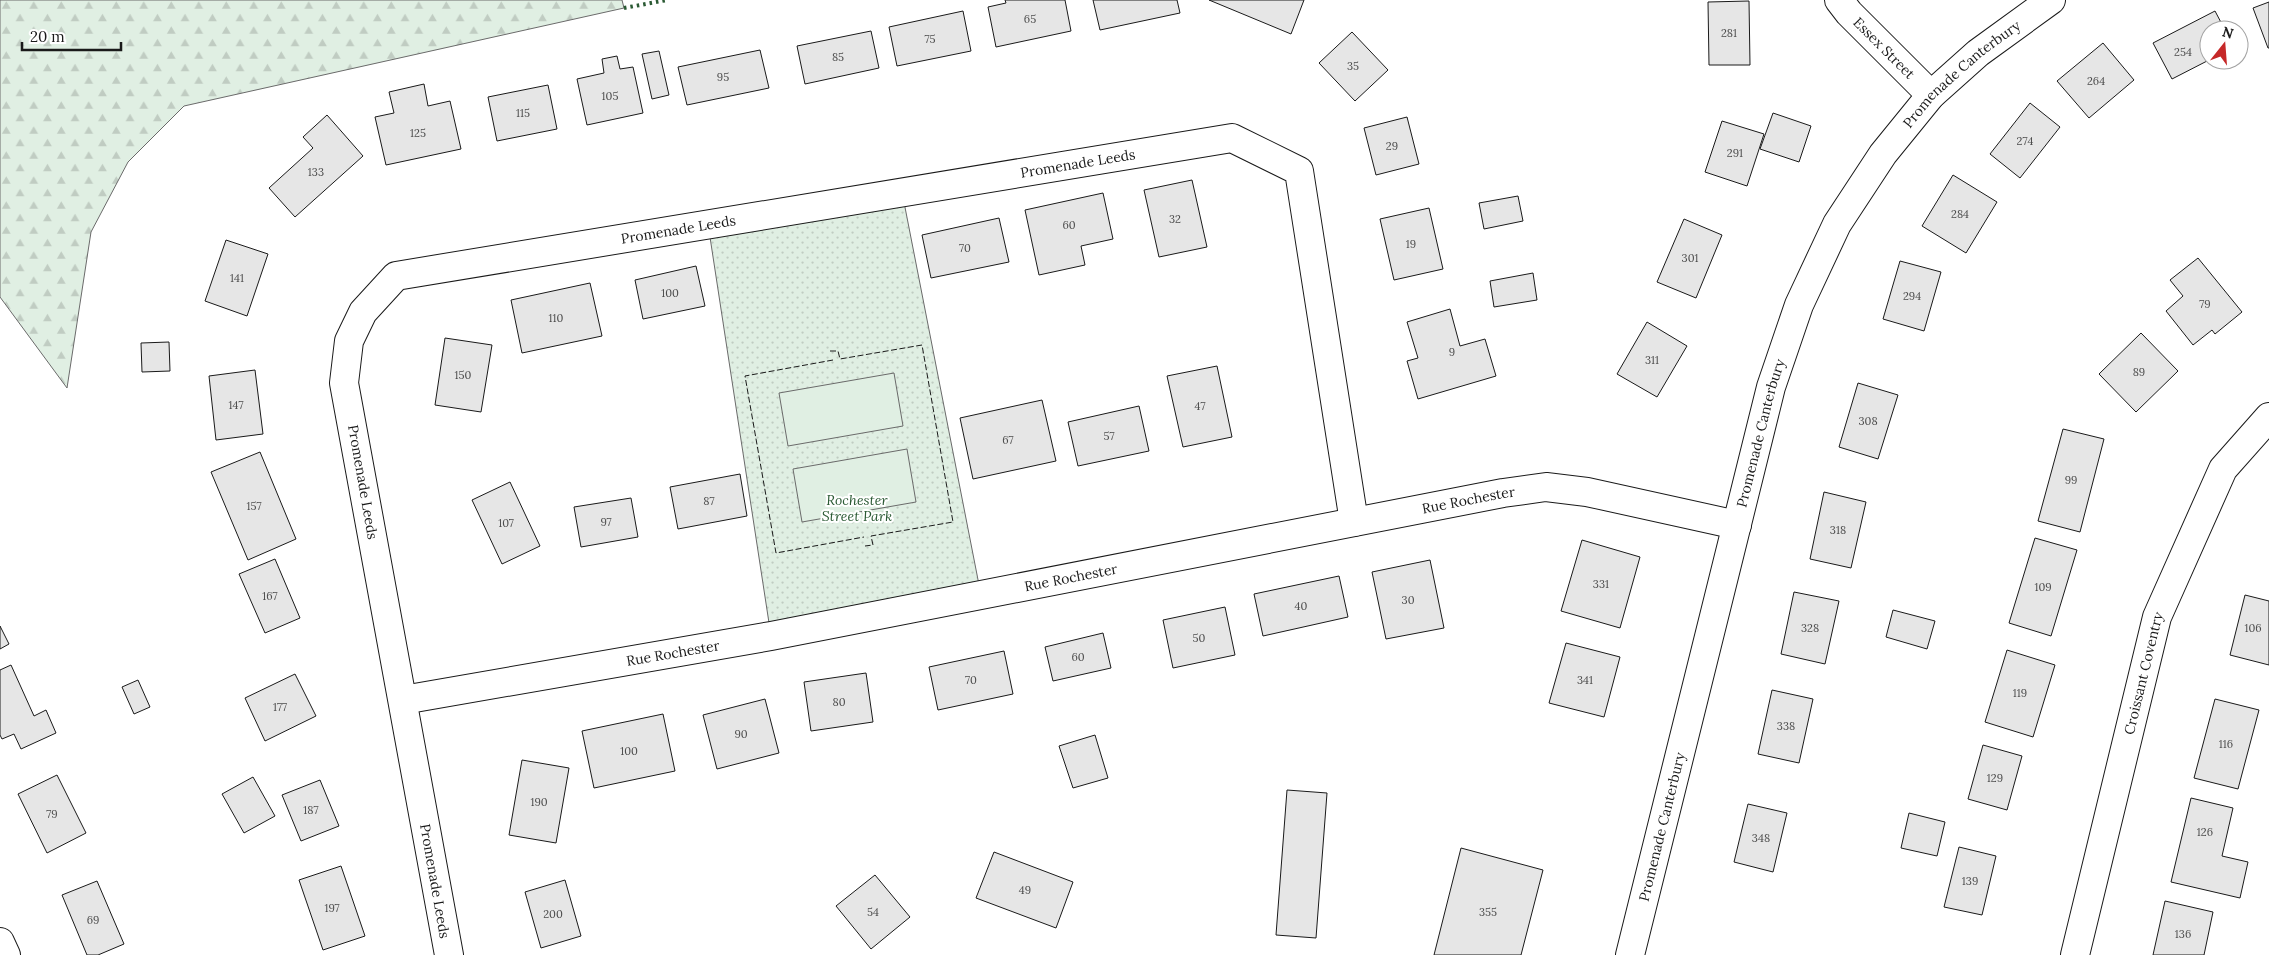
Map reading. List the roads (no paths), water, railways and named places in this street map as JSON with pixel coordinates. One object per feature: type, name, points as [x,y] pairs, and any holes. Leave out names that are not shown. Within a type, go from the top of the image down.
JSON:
[{"type":"street","name":"Essex Street","points":[[1840,0],[1848,12],[1931,95]]},
{"type":"street","name":"Promenade Canterbury","points":[[1630,955],[1771,387],[1799,305],[1837,224],[1883,154],[1931,95],[1978,53],[2051,0]]},
{"type":"street","name":"Promenade Leeds","points":[[449,955],[344,382],[349,341],[363,312],[396,276],[1232,138],[1299,171],[1354,522]]},
{"type":"street","name":"Croissant Coventry","points":[[2075,955],[2157,617],[2223,469],[2269,417]]},
{"type":"street","name":"Rue Rochester","points":[[403,700],[771,636],[1504,493],[1546,487],[1587,492],[1737,524]]},
{"type":"street","points":[[0,942],[6,955]]},
{"type":"park label","name":"Rochester Street Park","points":[[857,508]]}]
